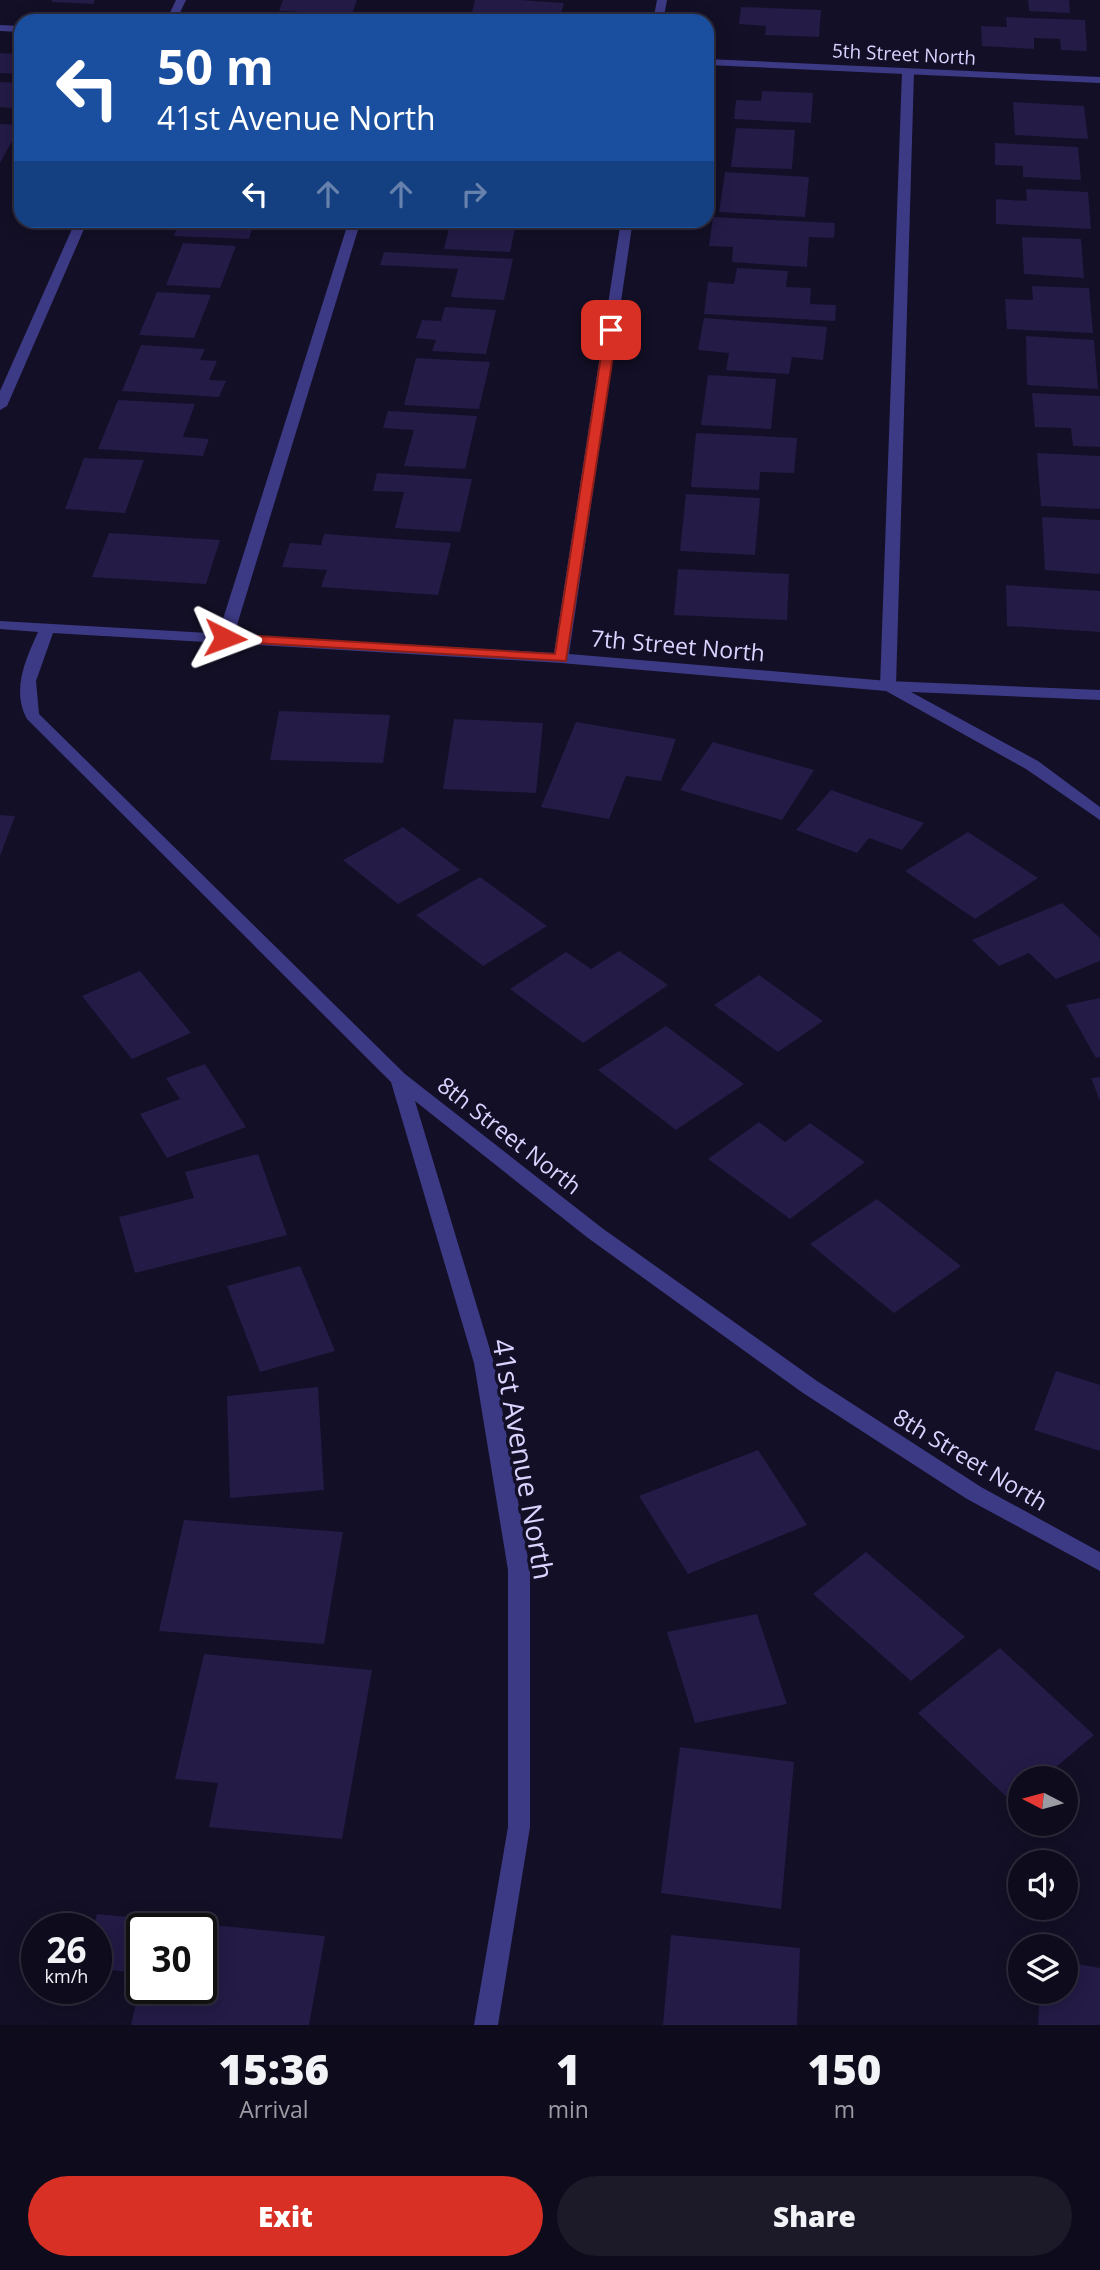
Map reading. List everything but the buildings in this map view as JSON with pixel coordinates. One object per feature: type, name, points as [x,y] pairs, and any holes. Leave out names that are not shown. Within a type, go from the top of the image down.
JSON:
[{"type":"street","name":"5th Street North","points":[[714,62],[1100,80]]},
{"type":"street","points":[[908,72],[888,686],[1032,765],[1100,815]]},
{"type":"street","points":[[0,406],[78,228]]},
{"type":"street","points":[[225,638],[353,228]]},
{"type":"street","points":[[561,658],[626,228]]},
{"type":"street","name":"7th Street North","points":[[0,625],[561,658],[888,686],[1100,695]]},
{"type":"street","name":"8th Street North","points":[[47,628],[27,677],[26,698],[32,716],[399,1079],[595,1233],[810,1387],[974,1493],[1100,1562]]},
{"type":"street","name":"41st Avenue North","points":[[399,1079],[484,1363],[519,1570],[519,1828],[486,2025]]},
{"type":"route","points":[[225,638],[561,658],[611,330]]}]
